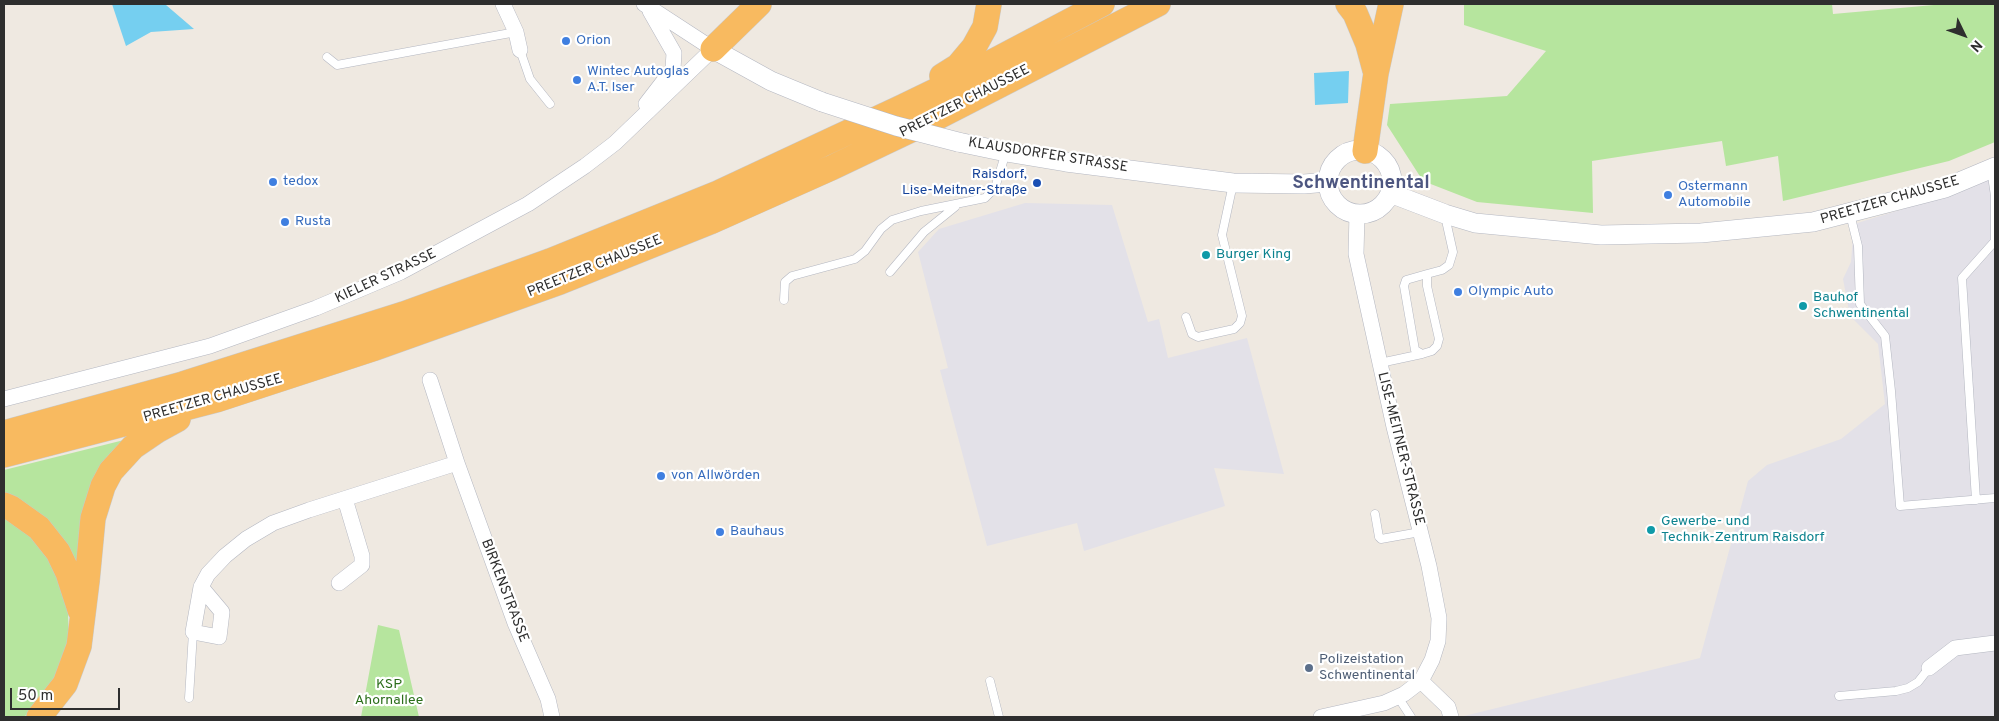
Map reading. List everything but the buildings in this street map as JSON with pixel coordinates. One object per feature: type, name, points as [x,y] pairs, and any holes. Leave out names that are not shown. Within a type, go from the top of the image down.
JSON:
[{"type":"highway","points":[[713,49],[759,4]]},
{"type":"highway","points":[[900,108],[933,81],[958,66],[969,53],[985,27],[989,4]]},
{"type":"highway","name":"PREETZER CHAUSSEE","points":[[4,433],[183,384],[404,314],[500,280],[718,193],[956,81],[1102,4]]},
{"type":"highway","name":"PREETZER CHAUSSEE","points":[[4,455],[216,400],[375,348],[508,301],[710,222],[938,117],[1158,4]]},
{"type":"highway","points":[[1348,4],[1355,13],[1368,44],[1376,73]]},
{"type":"highway","points":[[1365,151],[1376,73],[1392,4]]},
{"type":"highway","points":[[39,717],[65,684],[79,646],[92,518],[111,471],[133,447],[146,437],[216,400]]},
{"type":"highway","points":[[4,505],[39,528],[58,552],[73,586],[82,618]]},
{"type":"street","points":[[503,4],[516,32],[520,50]]},
{"type":"street","name":"KLAUSDORFER STRASSE","points":[[646,5],[713,49],[771,81],[822,102],[896,126],[1006,152],[1233,183],[1304,184],[1328,182]]},
{"type":"street","name":"KLAUSDORFER STRASSE","points":[[615,143],[673,69],[674,52],[646,5]]},
{"type":"street","name":"KIELER STRASSE","points":[[4,399],[210,346],[325,305],[401,272],[497,222],[543,194],[615,143],[713,49]]},
{"type":"street","points":[[1365,151],[1374,153],[1388,166],[1392,184],[1385,202],[1377,209],[1368,213],[1357,214],[1348,212],[1334,200],[1328,182],[1333,165],[1339,158],[1347,153],[1365,151]]},
{"type":"street","name":"PREETZER CHAUSSEE","points":[[1445,214],[1475,222],[1601,235],[1701,233],[1813,222],[1850,214],[1945,188],[1993,168]]},
{"type":"street","points":[[1390,193],[1445,214]]},
{"type":"street","name":"LISE-MEITNER-STRASSE","points":[[1321,717],[1384,703],[1404,694],[1421,680],[1432,660],[1438,641],[1439,618],[1356,254],[1357,214]]},
{"type":"street","name":"BIRKENSTRASSE","points":[[430,380],[457,463],[515,623],[548,699],[552,717]]},
{"type":"street","points":[[201,587],[222,612],[219,637],[193,632],[201,587],[208,574],[224,556],[246,539],[273,523],[457,463]]},
{"type":"street","points":[[339,583],[362,565],[362,556],[345,498]]},
{"type":"street","points":[[1930,668],[1955,648],[1995,643]]},
{"type":"street","points":[[1421,680],[1448,707],[1451,717]]},
{"type":"lane","points":[[327,57],[337,65],[516,32]]},
{"type":"lane","points":[[520,50],[530,79],[550,104]]},
{"type":"lane","points":[[784,300],[785,282],[792,276],[855,259],[865,251],[880,229],[892,220],[921,211],[956,206],[985,198],[995,188],[1006,152]]},
{"type":"lane","points":[[1976,500],[1962,278],[1994,241],[1995,196],[1993,168]]},
{"type":"lane","points":[[1186,318],[1192,334],[1198,337],[1234,329],[1240,323],[1242,316],[1222,235],[1233,183]]},
{"type":"lane","points":[[890,272],[924,232],[956,206]]},
{"type":"lane","points":[[1422,354],[1415,350],[1404,286],[1406,280],[1442,270],[1449,265],[1453,252],[1445,214]]},
{"type":"lane","points":[[1850,214],[1858,246],[1860,304],[1884,336],[1891,391],[1900,506],[1995,498]]},
{"type":"lane","points":[[1380,364],[1432,351],[1437,346],[1438,339],[1426,274]]},
{"type":"lane","points":[[1375,514],[1379,537],[1381,538],[1420,532]]},
{"type":"lane","points":[[189,698],[193,632]]},
{"type":"lane","points":[[1839,696],[1896,691],[1908,688],[1918,682],[1930,668]]},
{"type":"lane","points":[[990,681],[999,717]]},
{"type":"lane","points":[[1398,697],[1411,717]]},
{"type":"shaded area","points":[[1995,175],[1995,717],[1464,717],[1700,658],[1748,481],[1767,465],[1841,439],[1885,404],[1878,344],[1850,316],[1843,279],[1851,262],[1854,224],[1949,195]]},
{"type":"shaded area","points":[[1025,203],[1112,205],[1148,322],[1159,319],[1168,358],[1247,338],[1284,474],[1214,468],[1225,506],[1084,551],[1077,523],[987,546],[940,370],[948,368],[918,252],[939,229]]},
{"type":"green space","points":[[1464,4],[1832,4],[1833,14],[1945,4],[1995,4],[1995,142],[1949,161],[1783,201],[1778,156],[1726,166],[1722,141],[1592,161],[1593,213],[1477,202],[1423,181],[1387,125],[1390,104],[1507,96],[1546,51],[1464,25]]},
{"type":"green space","points":[[128,439],[79,587],[4,498],[4,470]]},
{"type":"green space","points":[[4,513],[50,554],[67,590],[69,637],[57,679],[27,715],[22,717],[4,717]]},
{"type":"green space","name":"KSP Ahornallee","points":[[378,625],[399,630],[419,717],[361,717]]},
{"type":"water","points":[[112,4],[166,5],[194,29],[151,32],[126,46]]},
{"type":"water","points":[[1349,71],[1348,103],[1315,105],[1314,73]]},
{"type":"place","name":"Orion","points":[[566,41]]},
{"type":"place","name":"Wintec Autoglas A.T. Iser","points":[[577,80]]},
{"type":"place","name":"tedox","points":[[273,182]]},
{"type":"place","name":"Raisdorf, Lise-Meitner-Straße","points":[[1037,183]]},
{"type":"place","name":"Ostermann Automobile","points":[[1668,195]]},
{"type":"place","name":"Rusta","points":[[285,222]]},
{"type":"place","name":"Burger King","points":[[1206,255]]},
{"type":"place","name":"Olympic Auto","points":[[1458,292]]},
{"type":"place","name":"Bauhof Schwentinental","points":[[1803,306]]},
{"type":"place","name":"von Allwörden","points":[[661,476]]},
{"type":"place","name":"Gewerbe- und Technik-Zentrum Raisdorf","points":[[1651,530]]},
{"type":"place","name":"Bauhaus","points":[[720,532]]},
{"type":"place","name":"Polizeistation Schwentinental","points":[[1309,668]]},
{"type":"district","name":"Schwentinental","points":[[1361,184]]}]
